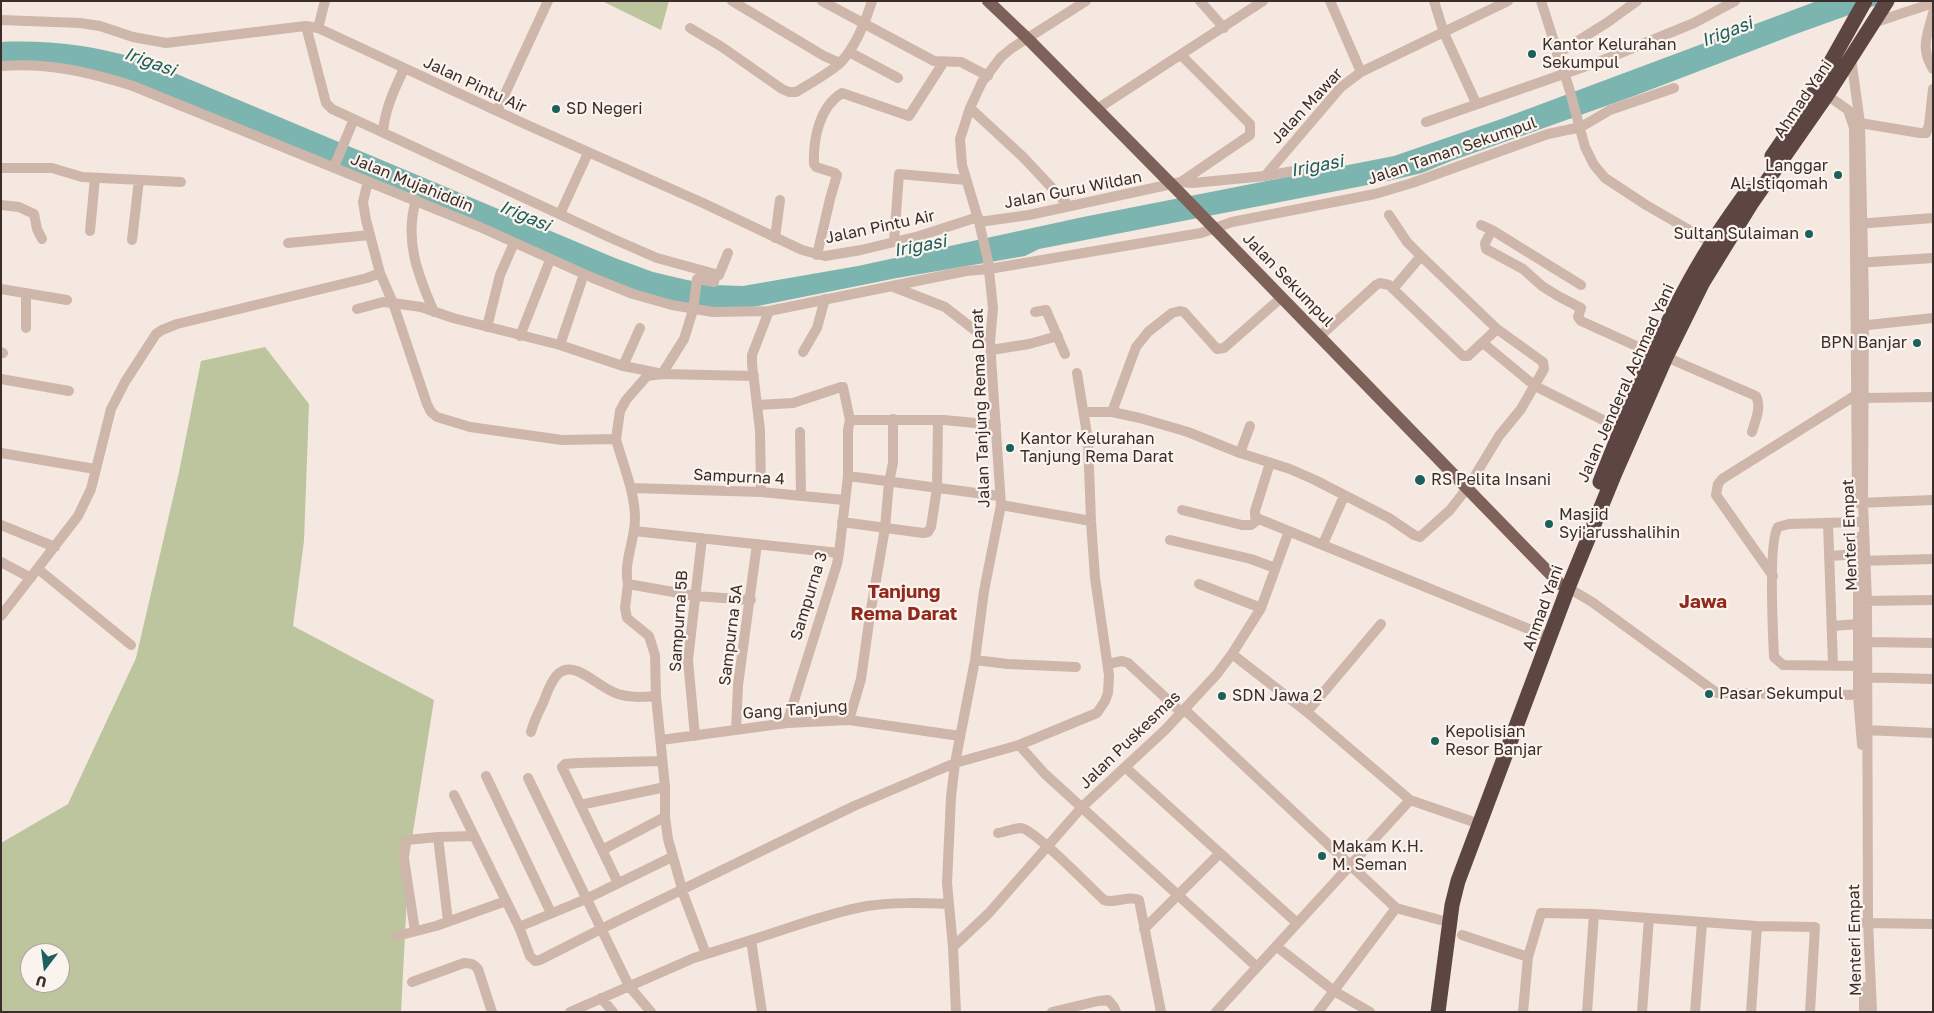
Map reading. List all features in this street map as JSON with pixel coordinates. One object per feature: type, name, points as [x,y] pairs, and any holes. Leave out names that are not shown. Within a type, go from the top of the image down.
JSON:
[{"type":"highway","points":[[1776,160],[1865,1]]},
{"type":"highway","name":"Ahmad Yani","points":[[1438,1012],[1439,970],[1458,881],[1497,781],[1564,586],[1615,473],[1660,356],[1763,177],[1828,96],[1884,6]]},
{"type":"highway","name":"Jalan Jenderal Achmad Yani","points":[[1429,1012],[1439,970],[1440,920],[1455,860],[1541,634],[1564,586],[1621,429],[1660,356],[1685,290],[1712,243],[1763,177]]},
{"type":"main road","name":"Jalan Sekumpul","points":[[988,1],[1178,187],[1211,224],[1564,586]]},
{"type":"street","points":[[318,28],[325,1]]},
{"type":"street","points":[[497,111],[548,1]]},
{"type":"street","points":[[732,1],[824,56],[840,63]]},
{"type":"street","points":[[822,1],[934,61],[943,63],[952,60],[961,62],[988,76]]},
{"type":"street","points":[[690,28],[722,47],[788,92],[796,92],[840,63],[849,52],[864,23],[872,1]]},
{"type":"street","name":"Jalan Tanjung Rema Darat","points":[[956,1012],[949,904],[948,848],[955,764],[975,660],[984,591],[1000,501],[990,346],[993,308],[988,265],[979,222],[959,151],[960,139],[970,108],[1001,57],[1086,1]]},
{"type":"street","points":[[1200,1],[1224,28]]},
{"type":"street","points":[[1097,109],[1263,1]]},
{"type":"street","points":[[1330,1],[1361,72]]},
{"type":"street","points":[[1434,1],[1444,33],[1476,103]]},
{"type":"street","name":"Jalan Mawar","points":[[1265,176],[1335,94],[1361,72],[1407,48],[1444,33],[1508,1]]},
{"type":"street","points":[[1541,1],[1580,123],[1585,147],[1594,166],[1605,178],[1646,205],[1712,243]]},
{"type":"street","points":[[1557,54],[1637,1]]},
{"type":"street","points":[[1426,122],[1476,103],[1564,74],[1694,23],[1735,1]]},
{"type":"street","points":[[1873,23],[1933,3]]},
{"type":"street","points":[[1932,17],[1925,44],[1925,52],[1933,69]]},
{"type":"street","name":"Jalan Pintu Air","points":[[1,20],[80,23],[100,26],[133,37],[166,43],[306,26],[318,28],[588,153],[703,203],[775,238],[817,255],[825,256],[861,250],[979,222]]},
{"type":"street","points":[[306,26],[326,103],[332,109],[657,258],[719,275]]},
{"type":"street","points":[[849,52],[898,78]]},
{"type":"street","points":[[1178,187],[1250,135],[1250,124],[1181,55]]},
{"type":"street","name":"Menteri Empat","points":[[1851,58],[1856,120],[1860,274],[1860,559]]},
{"type":"street","points":[[817,255],[837,175],[816,167],[814,164],[814,139],[822,117],[842,93],[909,116],[943,63]]},
{"type":"street","name":"Jalan Mujahiddin","points":[[1,66],[18,64],[63,67],[107,77],[133,86],[335,164],[368,181],[633,294],[732,312],[769,311],[988,265]]},
{"type":"street","points":[[383,132],[384,120],[391,98],[404,69]]},
{"type":"street","name":"Jalan Taman Sekumpul","points":[[988,265],[1201,233],[1211,224],[1232,222],[1375,194],[1412,183],[1674,88]]},
{"type":"street","points":[[1828,96],[1844,106],[1856,120],[1926,133],[1928,130],[1933,89]]},
{"type":"street","points":[[970,108],[1023,157],[1070,206]]},
{"type":"street","points":[[335,164],[354,119]]},
{"type":"street","points":[[560,214],[588,153]]},
{"type":"street","points":[[1,168],[52,168],[66,174],[95,178],[181,182]]},
{"type":"street","points":[[1178,187],[1193,183],[1265,176],[1305,169]]},
{"type":"street","points":[[894,241],[899,174],[966,180]]},
{"type":"street","points":[[90,231],[95,178]]},
{"type":"street","points":[[132,240],[139,180]]},
{"type":"street","points":[[368,181],[363,202],[380,272],[393,303],[431,412],[437,417],[470,426],[562,440],[616,439]]},
{"type":"street","name":"Jalan Guru Wildan","points":[[979,222],[1029,215],[1178,187]]},
{"type":"street","points":[[416,200],[412,216],[414,259],[434,312]]},
{"type":"street","points":[[775,238],[780,200]]},
{"type":"street","points":[[1,204],[34,214],[37,229],[42,239]]},
{"type":"street","points":[[1084,412],[1112,412],[1188,432],[1315,480],[1389,518],[1420,537],[1450,510],[1468,487],[1500,436],[1521,409],[1544,369],[1543,362],[1497,329],[1420,256],[1389,215]]},
{"type":"street","points":[[1858,224],[1933,218]]},
{"type":"street","points":[[1480,225],[1492,230],[1581,285]]},
{"type":"street","points":[[1492,230],[1485,242],[1486,249],[1523,269],[1542,286],[1581,308],[1578,317],[1581,321],[1756,396],[1759,401],[1759,407],[1752,432]]},
{"type":"street","points":[[288,244],[370,235]]},
{"type":"street","points":[[487,327],[500,275],[514,243]]},
{"type":"street","points":[[662,374],[684,339],[698,279],[714,282],[728,253]]},
{"type":"street","points":[[1393,289],[1420,256]]},
{"type":"street","points":[[1859,263],[1933,258]]},
{"type":"street","points":[[520,336],[550,260]]},
{"type":"street","points":[[1,616],[78,516],[87,499],[107,422],[117,397],[148,343],[162,330],[177,324],[367,278],[380,272]]},
{"type":"street","points":[[560,345],[584,274]]},
{"type":"street","points":[[1320,336],[1376,284],[1385,283],[1460,354],[1468,356],[1497,329]]},
{"type":"street","points":[[890,285],[945,307],[990,346],[1030,344],[1058,336]]},
{"type":"street","points":[[1,289],[67,300]]},
{"type":"street","points":[[26,293],[26,328]]},
{"type":"street","points":[[1112,412],[1136,347],[1148,332],[1172,313],[1184,312],[1220,350],[1282,297]]},
{"type":"street","points":[[804,352],[817,328],[825,299]]},
{"type":"street","points":[[357,309],[383,302],[421,307],[487,327],[560,345],[624,366],[662,374]]},
{"type":"street","points":[[1035,312],[1046,310],[1065,354]]},
{"type":"street","points":[[761,492],[760,430],[752,355],[769,311]]},
{"type":"street","points":[[1860,324],[1933,318]]},
{"type":"street","points":[[624,366],[640,328]]},
{"type":"street","points":[[1483,343],[1535,386],[1621,429]]},
{"type":"street","points":[[454,795],[519,926],[532,960],[538,961],[601,928],[854,806],[955,764],[1019,745],[1097,713],[1108,693],[1109,675],[1095,578],[1088,440],[1077,373]]},
{"type":"street","points":[[706,954],[682,890],[672,857],[664,817],[665,787],[656,696],[655,655],[649,636],[630,623],[625,613],[628,584],[627,570],[635,517],[632,488],[616,439],[620,411],[626,400],[647,376],[662,374],[754,376]]},
{"type":"street","points":[[1,379],[69,391]]},
{"type":"street","name":"Sampurna 3","points":[[757,405],[793,403],[844,387],[850,420],[847,455],[848,476],[837,564],[787,722]]},
{"type":"street","points":[[1773,576],[1716,495],[1718,484],[1722,479],[1860,397],[1933,397]]},
{"type":"street","points":[[849,720],[862,680],[870,615],[885,528],[889,482],[893,463],[893,419]]},
{"type":"street","points":[[850,420],[938,420],[996,425]]},
{"type":"street","points":[[842,522],[928,532],[931,527],[937,488],[938,420]]},
{"type":"street","points":[[1240,453],[1250,426]]},
{"type":"street","points":[[800,432],[801,495]]},
{"type":"street","points":[[1,453],[95,469]]},
{"type":"street","points":[[1270,463],[1255,511],[1255,516],[1259,519],[1541,634]]},
{"type":"street","points":[[848,476],[937,488],[1091,521]]},
{"type":"street","name":"Sampurna 4","points":[[632,488],[761,492],[844,500]]},
{"type":"street","points":[[1323,544],[1344,496]]},
{"type":"street","points":[[1860,503],[1933,500]]},
{"type":"street","name":"Menteri Empat","points":[[1860,503],[1858,522],[1860,559],[1868,642],[1862,695],[1865,730],[1866,923],[1864,1012]]},
{"type":"street","points":[[1182,510],[1242,525],[1251,525],[1259,519]]},
{"type":"street","points":[[1828,522],[1833,665]]},
{"type":"street","points":[[1858,522],[1789,524],[1778,527],[1774,535],[1773,576],[1774,657],[1783,665],[1859,666]]},
{"type":"street","points":[[1,525],[55,547]]},
{"type":"street","points":[[634,531],[839,553]]},
{"type":"street","name":"Jalan Puskesmas","points":[[953,947],[989,913],[1082,807],[1184,711],[1232,654],[1261,608],[1289,531]]},
{"type":"street","name":"Sampurna 5B","points":[[695,736],[688,660],[696,596],[696,577],[702,538]]},
{"type":"street","points":[[1170,540],[1251,559],[1275,568]]},
{"type":"street","name":"Sampurna 5A","points":[[736,730],[738,686],[757,544]]},
{"type":"street","points":[[1830,556],[1860,559],[1933,559]]},
{"type":"street","points":[[1,562],[31,578]]},
{"type":"street","points":[[38,569],[131,645]]},
{"type":"street","points":[[628,584],[696,596],[751,600]]},
{"type":"street","points":[[1199,584],[1261,608]]},
{"type":"street","points":[[1564,586],[1592,602],[1716,694],[1862,695]]},
{"type":"street","points":[[1863,601],[1933,600]]},
{"type":"street","name":"Menteri Empat","points":[[1863,601],[1859,624],[1859,666],[1863,677]]},
{"type":"street","points":[[1307,712],[1382,624]]},
{"type":"street","points":[[1832,626],[1859,624]]},
{"type":"street","points":[[1868,642],[1933,643]]},
{"type":"street","points":[[1232,654],[1307,712],[1410,800],[1471,820]]},
{"type":"street","points":[[975,660],[1008,664],[1076,667]]},
{"type":"street","points":[[1108,664],[1122,661],[1128,663],[1184,711],[1396,908],[1440,920]]},
{"type":"street","points":[[531,732],[536,715],[544,701],[550,684],[561,671],[568,668],[578,671],[619,695],[635,697],[656,696]]},
{"type":"street","points":[[1863,677],[1933,679]]},
{"type":"street","name":"Gang Tanjung","points":[[661,740],[787,722],[849,720],[960,736]]},
{"type":"street","points":[[1865,730],[1933,733]]},
{"type":"street","points":[[1019,745],[1045,774],[1257,967]]},
{"type":"street","points":[[618,883],[562,769],[565,764],[662,761]]},
{"type":"street","points":[[1125,767],[1297,923]]},
{"type":"street","points":[[486,776],[551,913]]},
{"type":"street","points":[[528,778],[628,986],[651,1012]]},
{"type":"street","points":[[580,805],[665,787]]},
{"type":"street","points":[[1216,1012],[1410,800]]},
{"type":"street","points":[[602,850],[664,817]]},
{"type":"street","points":[[998,833],[1022,828],[1047,846],[1104,900],[1111,902],[1135,898],[1139,900],[1161,1012]]},
{"type":"street","points":[[415,931],[404,859],[404,844],[407,840],[474,836]]},
{"type":"street","points":[[438,837],[448,922]]},
{"type":"street","points":[[1144,929],[1220,854]]},
{"type":"street","points":[[519,926],[586,899],[672,857]]},
{"type":"street","points":[[397,936],[448,922],[506,901]]},
{"type":"street","points":[[570,1012],[706,954],[832,914],[867,906],[902,903],[949,904]]},
{"type":"street","points":[[1318,1012],[1396,908]]},
{"type":"street","points":[[1523,1012],[1528,956],[1542,913],[1594,914],[1757,926],[1815,927],[1810,1012]]},
{"type":"street","points":[[1587,1012],[1594,914]]},
{"type":"street","points":[[1642,1012],[1649,918]]},
{"type":"street","points":[[1695,1012],[1702,923]]},
{"type":"street","points":[[1866,923],[1933,924]]},
{"type":"street","name":"Menteri Empat","points":[[1866,923],[1872,1012]]},
{"type":"street","points":[[1751,1012],[1757,926]]},
{"type":"street","points":[[1462,935],[1528,956]]},
{"type":"street","points":[[751,940],[762,1012]]},
{"type":"street","points":[[1276,946],[1334,991],[1370,1012]]},
{"type":"street","points":[[412,982],[464,963],[469,963],[478,969],[492,1012]]},
{"type":"street","points":[[601,998],[613,1012]]},
{"type":"street","points":[[1052,1012],[1108,1000],[1116,1012]]},
{"type":"green space","points":[[602,1],[669,1],[661,30]]},
{"type":"green space","points":[[265,347],[309,404],[304,541],[293,626],[434,700],[409,857],[401,1012],[1,1012],[1,843],[68,804],[136,658],[179,472],[201,361]]},
{"type":"water","points":[[1817,1],[1888,1],[1422,173],[1039,249],[1025,256],[897,278],[743,309],[701,309],[646,296],[93,73],[1,67],[1,42],[69,44],[135,58],[166,69],[615,258],[653,272],[687,280],[715,285],[743,286],[858,266],[1083,217],[1394,156],[1501,119]]},
{"type":"place","name":"Kantor Kelurahan Sekumpul","points":[[1532,54]]},
{"type":"place","name":"SD Negeri","points":[[556,109]]},
{"type":"place","name":"Langgar Al-Istiqomah","points":[[1838,175]]},
{"type":"place","name":"Sultan Sulaiman","points":[[1809,234]]},
{"type":"place","name":"BPN Banjar","points":[[1917,343]]},
{"type":"place","name":"Kantor Kelurahan Tanjung Rema Darat","points":[[1010,448]]},
{"type":"place","name":"RS Pelita Insani","points":[[1420,480]]},
{"type":"place","name":"Masjid Syi'arusshalihin","points":[[1549,524]]},
{"type":"place","name":"Pasar Sekumpul","points":[[1709,694]]},
{"type":"place","name":"SDN Jawa 2","points":[[1222,696]]},
{"type":"place","name":"Kepolisian Resor Banjar","points":[[1435,741]]},
{"type":"place","name":"Makam K.H. M. Seman","points":[[1322,856]]},
{"type":"district","name":"Jawa","points":[[1703,602]]},
{"type":"district","name":"Tanjung Rema Darat","points":[[904,603]]},
{"type":"water label","name":"Irigasi","points":[[1727,32]]},
{"type":"water label","name":"Irigasi","points":[[150,62]]},
{"type":"water label","name":"Irigasi","points":[[1317,166]]},
{"type":"water label","name":"Irigasi","points":[[525,216]]},
{"type":"water label","name":"Irigasi","points":[[920,246]]}]
